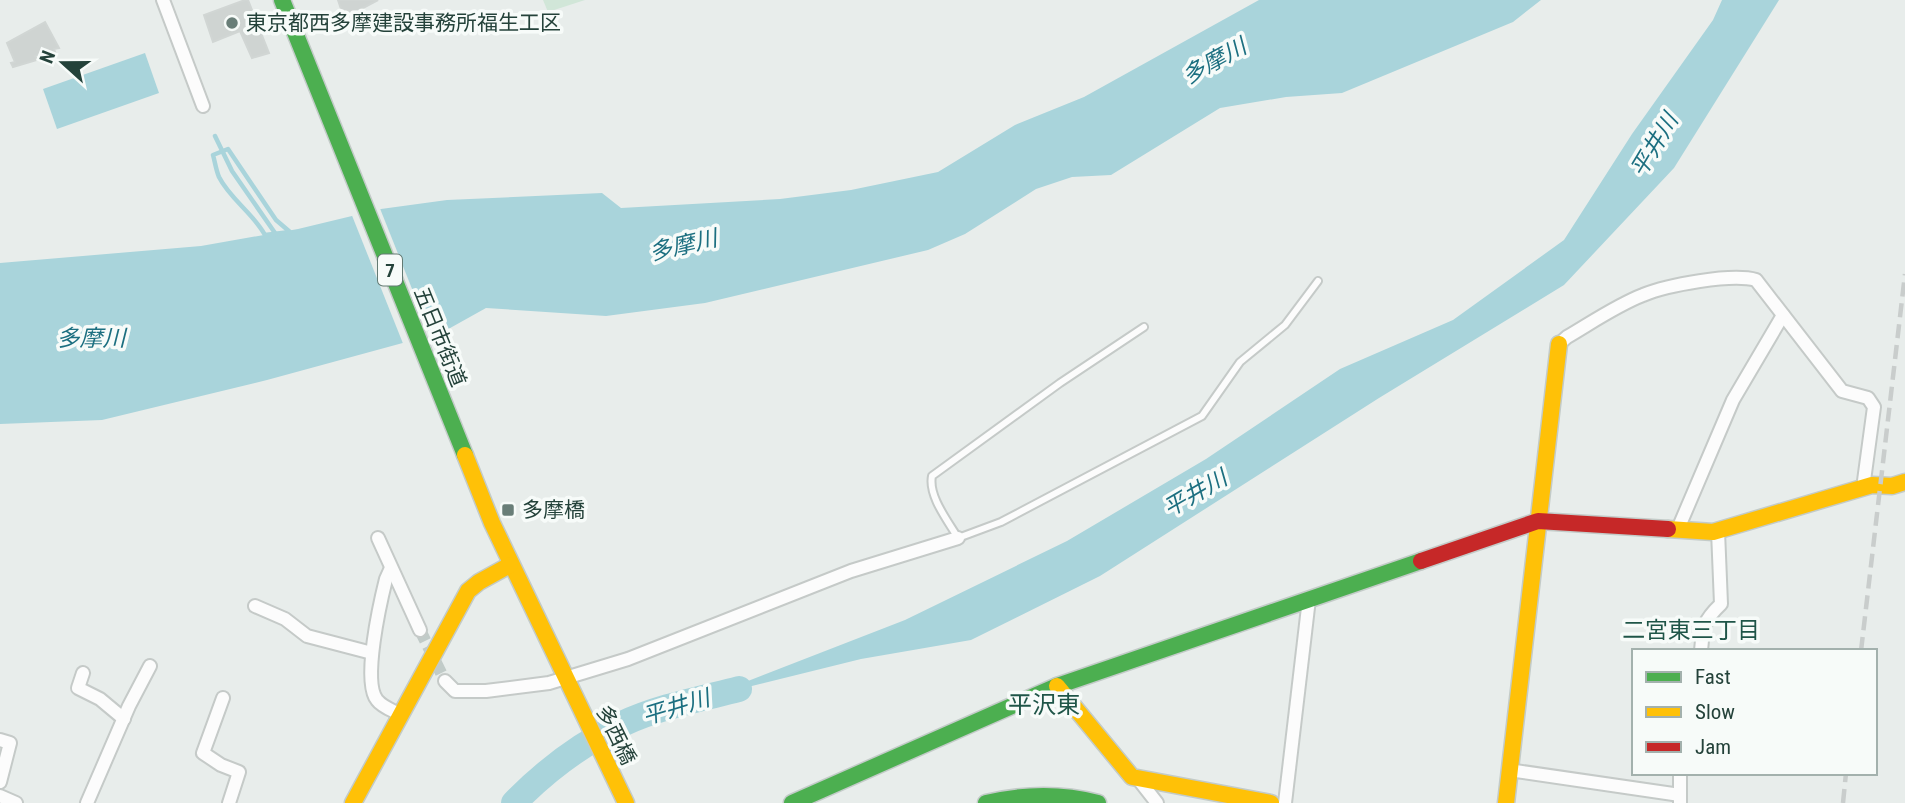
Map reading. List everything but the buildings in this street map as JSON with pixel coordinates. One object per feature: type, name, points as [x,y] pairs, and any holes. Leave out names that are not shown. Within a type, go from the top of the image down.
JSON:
[{"type":"street","points":[[163,0],[203,106]]},
{"type":"street","name":"五日市街道","points":[[282,0],[510,565],[567,682]]},
{"type":"street","points":[[1506,803],[1559,344],[1644,294],[1707,280],[1746,277],[1756,280],[1842,391],[1868,398],[1874,407],[1863,488]]},
{"type":"street","points":[[1678,529],[1732,400],[1783,315]]},
{"type":"street","points":[[792,803],[1057,686],[1538,521],[1718,531],[1872,485],[1892,486],[1905,482]]},
{"type":"street","points":[[1701,649],[1704,623],[1721,604],[1718,531]]},
{"type":"street","points":[[378,538],[420,630]]},
{"type":"street","points":[[445,681],[455,691],[567,682],[851,571],[958,538]]},
{"type":"street","points":[[353,803],[468,592],[479,582],[510,565]]},
{"type":"street","points":[[391,568],[386,579],[372,653],[375,696],[378,702],[401,715]]},
{"type":"street","points":[[1285,803],[1309,599]]},
{"type":"street","points":[[255,606],[285,620],[307,636],[372,653]]},
{"type":"street","points":[[88,803],[150,666]]},
{"type":"street","points":[[83,673],[78,688],[100,699],[124,719]]},
{"type":"street","name":"多西橋","points":[[567,682],[626,803]]},
{"type":"street","points":[[1057,686],[1125,771],[1139,780],[1157,803]]},
{"type":"street","points":[[223,698],[203,753],[221,765],[239,772],[229,803]]},
{"type":"street","points":[[0,740],[10,743],[0,782]]},
{"type":"street","points":[[1509,770],[1680,799],[1681,775]]},
{"type":"street","points":[[1139,780],[1272,803]]},
{"type":"street","points":[[0,796],[16,803]]},
{"type":"street","points":[[986,803],[1018,796],[1098,803]]},
{"type":"lane","points":[[1144,327],[1060,383],[932,476],[933,492],[958,538],[1001,522],[1202,416],[1240,362],[1285,325],[1318,281]]},
{"type":"green space","points":[[543,0],[585,0],[548,12]]},
{"type":"water","name":"多摩川","points":[[1259,0],[1541,0],[1513,22],[1342,93],[1286,97],[1220,108],[1111,175],[1072,177],[1036,189],[965,234],[928,250],[705,303],[606,316],[486,308],[443,332],[267,380],[102,420],[0,424],[0,263],[201,246],[298,229],[381,209],[447,200],[602,193],[621,208],[780,199],[851,190],[938,172],[1015,125],[1084,97]]},
{"type":"water","points":[[1722,0],[1779,0],[1674,168],[1564,285],[1379,398],[1100,576],[971,640],[861,659],[707,697],[905,620],[1067,541],[1206,459],[1340,369],[1453,320],[1564,240],[1632,134],[1713,20]]},
{"type":"water","points":[[145,53],[159,93],[57,129],[43,89]]},
{"type":"pier","points":[[379,206],[432,339],[404,346],[351,213]]},
{"type":"waterway","points":[[215,136],[232,171],[275,233]]},
{"type":"waterway","points":[[228,149],[276,220],[290,232],[265,235],[224,185],[213,155],[228,149]]},
{"type":"waterway","name":"平井川","points":[[514,803],[564,759],[622,724],[665,708],[739,689]]},
{"type":"tunnel","points":[[420,630],[445,681]]},
{"type":"railway","points":[[1861,649],[1905,274]]},
{"type":"railway","points":[[1843,803],[1846,775]]},
{"type":"traffic: fast","points":[[282,0],[465,455]]},
{"type":"traffic: fast","points":[[792,803],[1057,686],[1421,561]]},
{"type":"traffic: fast","points":[[986,803],[1042,796],[1098,803]]},
{"type":"traffic: slow","points":[[1506,803],[1559,344]]},
{"type":"traffic: slow","points":[[465,455],[492,523],[626,803]]},
{"type":"traffic: slow","points":[[1668,529],[1713,532],[1872,485],[1892,486],[1905,482]]},
{"type":"traffic: slow","points":[[353,803],[468,591],[510,565]]},
{"type":"traffic: slow","points":[[1057,686],[1132,777],[1271,803]]},
{"type":"traffic: jam","points":[[1421,561],[1538,521],[1668,529]]},
{"type":"place","name":"東京都西多摩建設事務所福生工区","points":[[232,23]]},
{"type":"place","name":"多摩橋","points":[[508,510]]},
{"type":"district","name":"二宮東三丁目","points":[[1691,630]]},
{"type":"district","name":"平沢東","points":[[1044,705]]}]
